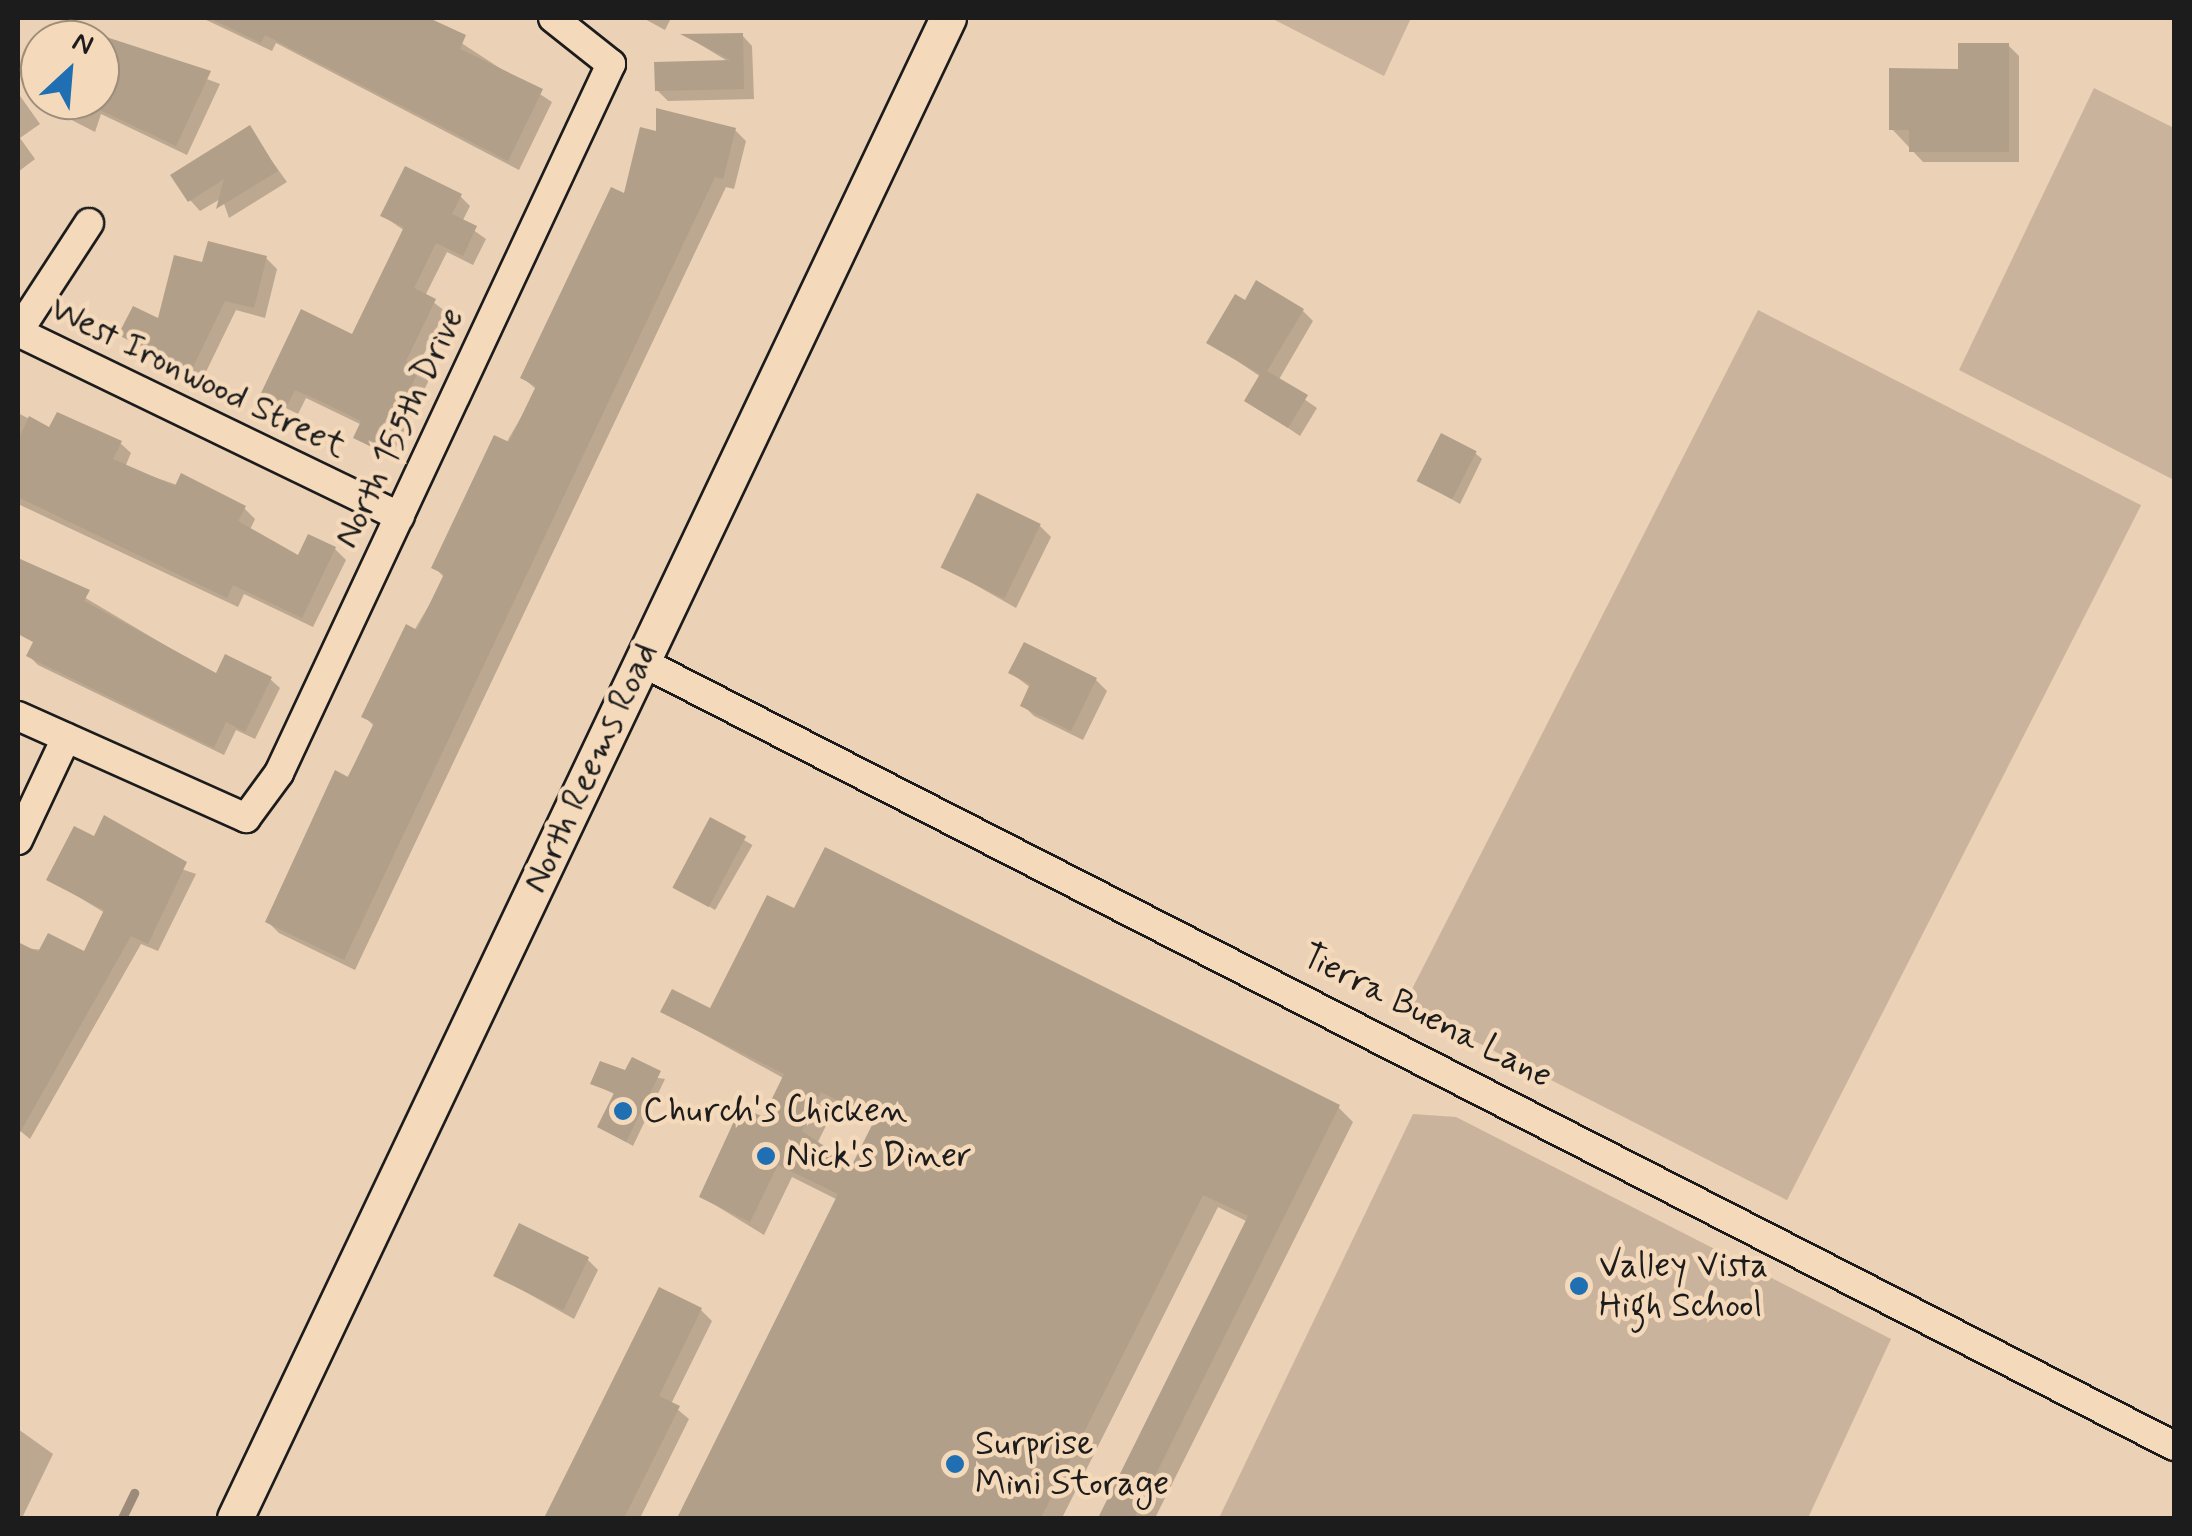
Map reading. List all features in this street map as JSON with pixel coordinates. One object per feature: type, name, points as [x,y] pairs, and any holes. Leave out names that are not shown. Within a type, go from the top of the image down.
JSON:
[{"type":"main road","name":"North Reems Road","points":[[235,1518],[948,18]]},
{"type":"street","name":"North 155th Drive","points":[[66,738],[246,818],[279,773],[611,64],[553,18]]},
{"type":"street","points":[[18,332],[89,223]]},
{"type":"street","name":"West Ironwood Street","points":[[18,332],[400,518]]},
{"type":"street","name":"Tierra Buena Lane","points":[[642,662],[2174,1446]]},
{"type":"street","points":[[18,716],[66,738],[18,840]]},
{"type":"shaded area","points":[[1271,18],[1411,18],[1384,76]]},
{"type":"shaded area","points":[[2094,88],[2174,128],[2174,480],[1959,370]]},
{"type":"shaded area","points":[[1758,310],[2141,505],[1787,1200],[1404,1005]]},
{"type":"shaded area","name":"Valley Vista High School","points":[[1413,1114],[1456,1117],[1891,1339],[1808,1518],[1219,1518]]},
{"type":"building","points":[[209,18],[429,18],[466,35],[460,49],[543,89],[508,161],[265,35],[261,43]]},
{"type":"building","points":[[743,33],[744,89],[655,91],[654,62],[731,60],[680,34]]},
{"type":"building","points":[[120,41],[211,71],[176,146],[120,119]]},
{"type":"building","points":[[1958,43],[2009,43],[2009,152],[1909,152],[1909,130],[1889,130],[1889,68],[1958,69]]},
{"type":"building","points":[[656,108],[736,128],[723,179],[715,177],[344,960],[265,922],[335,770],[348,777],[374,723],[361,717],[406,624],[417,630],[444,574],[431,568],[494,435],[509,442],[536,386],[520,378],[611,187],[624,193],[640,127],[656,131]]},
{"type":"building","points":[[250,125],[278,171],[216,209],[224,179],[188,202],[170,175]]},
{"type":"building","points":[[405,166],[462,194],[452,214],[477,226],[463,256],[436,243],[414,288],[436,299],[406,361],[420,368],[380,451],[353,438],[361,421],[318,400],[295,390],[287,406],[261,393],[301,309],[352,334],[404,227],[380,216]]},
{"type":"building","points":[[208,241],[267,256],[254,308],[225,301],[191,371],[118,335],[133,306],[158,318],[174,255],[202,262]]},
{"type":"building","points":[[1256,280],[1304,309],[1267,371],[1308,395],[1288,428],[1244,401],[1260,374],[1206,343],[1235,294],[1245,300]]},
{"type":"building","points":[[57,412],[122,441],[113,459],[175,486],[181,473],[246,506],[238,521],[298,555],[308,534],[336,547],[302,618],[233,585],[227,598],[18,497],[18,441],[29,416],[49,427]]},
{"type":"building","points":[[1441,433],[1477,451],[1452,499],[1416,481]]},
{"type":"building","points":[[977,493],[1041,524],[1004,599],[941,568]]},
{"type":"building","points":[[18,558],[90,590],[84,601],[216,673],[225,654],[272,677],[245,732],[226,722],[214,748],[26,656],[33,642],[18,634]]},
{"type":"building","points":[[1024,642],[1097,678],[1071,731],[1020,706],[1030,684],[1008,673]]},
{"type":"building","points":[[104,815],[187,862],[148,944],[131,936],[18,1136],[18,942],[38,952],[48,933],[84,951],[104,910],[46,880],[74,826],[94,836]]},
{"type":"building","points":[[710,817],[746,836],[709,907],[672,888]]},
{"type":"building","points":[[825,847],[1340,1105],[1134,1518],[1098,1518],[1248,1216],[1203,1195],[1041,1518],[677,1518],[838,1194],[778,1165],[750,1222],[699,1197],[741,1106],[763,1117],[784,1074],[660,1012],[672,989],[710,1008],[767,895],[794,908]],"holes":[[[821,1092],[875,1119],[852,1165],[802,1131]]]},
{"type":"building","name":"Church's Chicken","points":[[632,1057],[661,1071],[626,1142],[597,1127],[614,1093],[590,1084],[600,1061],[625,1070]]},
{"type":"building","points":[[519,1223],[589,1257],[563,1310],[493,1276]]},
{"type":"building","points":[[659,1287],[702,1308],[659,1396],[680,1406],[624,1518],[544,1518]]},
{"type":"waterway","points":[[122,1518],[134,1493]]},
{"type":"place","name":"Church's Chicken","points":[[623,1111]]},
{"type":"place","name":"Nick's Diner","points":[[766,1156]]},
{"type":"place","name":"Valley Vista High School","points":[[1579,1286]]},
{"type":"place","name":"Surprise Mini Storage","points":[[955,1464]]}]
